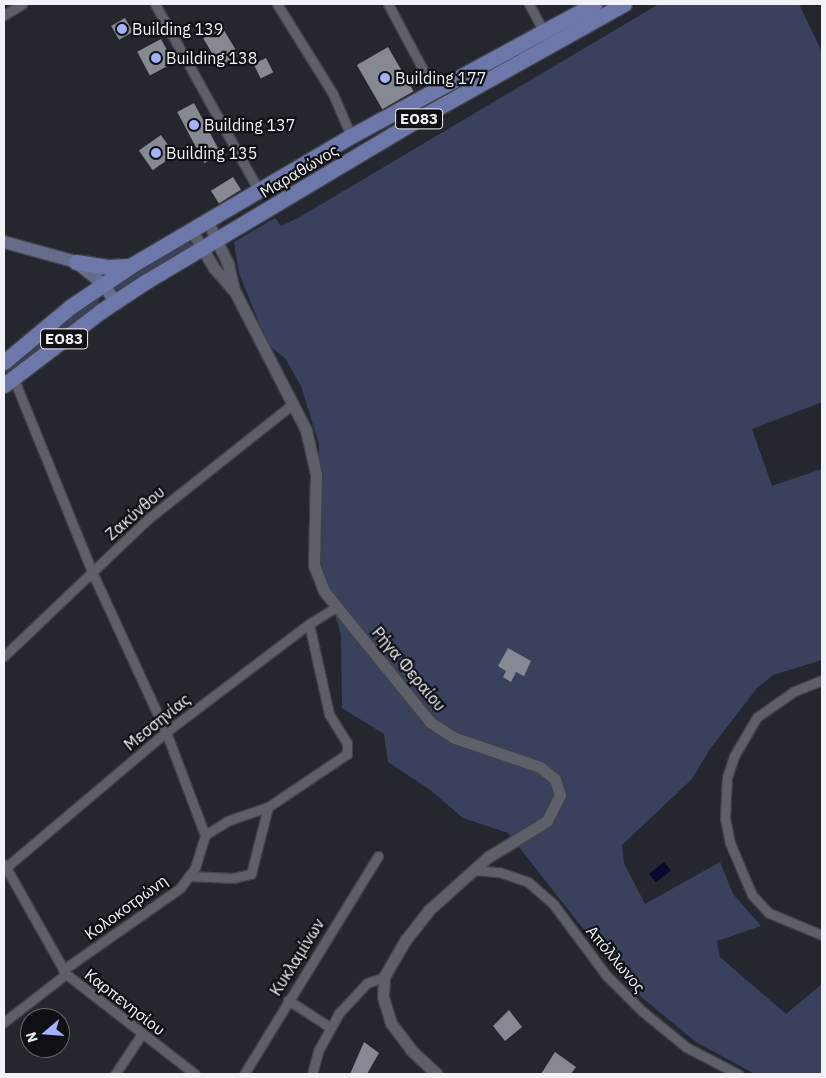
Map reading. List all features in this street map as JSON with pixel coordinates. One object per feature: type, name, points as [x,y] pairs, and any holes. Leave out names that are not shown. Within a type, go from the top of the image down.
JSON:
[{"type":"main road","name":"Μαραθώνος","points":[[4,362],[103,284],[132,265],[208,222],[351,136],[594,4]]},
{"type":"main road","name":"Μαραθώνος","points":[[8,381],[115,301],[425,115],[624,4]]},
{"type":"main road","points":[[4,242],[76,262],[122,268],[132,265]]},
{"type":"main road","points":[[76,262],[103,284],[115,301]]},
{"type":"street","points":[[4,16],[22,4]]},
{"type":"street","points":[[155,4],[260,191]]},
{"type":"street","points":[[277,4],[333,94],[351,136]]},
{"type":"street","points":[[388,4],[435,92]]},
{"type":"street","points":[[529,4],[544,32]]},
{"type":"street","points":[[208,222],[217,240],[235,292]]},
{"type":"street","points":[[192,231],[202,249],[235,292]]},
{"type":"street","name":"Ρήγα Φεραίου","points":[[235,292],[294,403],[314,457],[314,565],[320,584],[336,607],[430,722],[455,738],[540,767],[556,778],[560,795],[547,821],[514,839],[474,870],[429,910],[406,939],[384,977]]},
{"type":"street","points":[[8,381],[92,572],[166,732],[205,836],[227,821],[268,807],[347,754],[347,743],[330,714],[309,624]]},
{"type":"street","name":"Ζακύνθου","points":[[4,656],[148,519],[294,403]]},
{"type":"street","name":"Μεσσηνίας","points":[[4,867],[166,732],[309,624],[336,607]]},
{"type":"street","points":[[822,680],[793,692],[757,716],[734,756],[727,777],[725,818],[730,843],[752,895],[769,913],[822,935]]},
{"type":"street","points":[[189,876],[233,878],[251,874],[268,807]]},
{"type":"street","name":"Κολοκοτρώνη","points":[[4,1022],[65,972],[180,888],[195,868],[205,836]]},
{"type":"street","name":"Κυκλαμίνων","points":[[244,1074],[378,856]]},
{"type":"street","name":"Καρπενησίου","points":[[4,867],[65,972],[141,1035],[195,1074]]},
{"type":"street","name":"Απόλλωνος","points":[[474,870],[499,872],[528,882],[554,905],[606,975],[642,1011],[686,1046],[738,1074]]},
{"type":"street","points":[[312,1074],[318,1052],[331,1028],[354,996],[367,983],[384,977],[383,997],[391,1023],[411,1050],[437,1074]]},
{"type":"street","points":[[288,1000],[331,1028]]},
{"type":"street","points":[[115,1074],[141,1035]]},
{"type":"shaded area","points":[[659,4],[799,4],[822,52],[822,402],[752,429],[772,486],[822,469],[822,660],[773,675],[757,688],[710,749],[692,779],[622,845],[624,863],[645,904],[720,862],[733,894],[761,926],[717,941],[720,957],[786,1014],[822,984],[822,1074],[755,1074],[696,1042],[628,986],[508,833],[463,818],[429,789],[388,762],[384,734],[342,708],[341,635],[319,562],[319,444],[301,386],[285,358],[268,345],[239,273],[234,242],[275,218],[281,226],[298,218]]},
{"type":"shaded area","points":[[187,241],[193,245],[120,290],[114,289],[115,284]]},
{"type":"shaded area","points":[[95,298],[99,299],[98,305],[7,374],[4,370],[41,337]]},
{"type":"shaded area","points":[[664,862],[671,871],[656,882],[649,874]]},
{"type":"building","name":"Building 139","points":[[125,18],[133,32],[119,40],[111,26]]},
{"type":"building","points":[[222,27],[239,55],[220,67],[203,38]]},
{"type":"building","name":"Building 138","points":[[161,39],[174,63],[150,76],[137,52]]},
{"type":"building","name":"Building 177","points":[[388,47],[414,91],[382,109],[357,65]]},
{"type":"building","points":[[266,58],[273,72],[261,79],[254,64]]},
{"type":"building","name":"Building 137","points":[[194,103],[221,154],[204,163],[177,112]]},
{"type":"building","name":"Building 135","points":[[161,135],[175,155],[153,170],[139,150]]},
{"type":"building","points":[[233,177],[241,190],[219,203],[211,191]]},
{"type":"building","points":[[508,648],[531,661],[524,676],[516,672],[511,682],[503,677],[506,671],[498,666]]},
{"type":"building","points":[[509,1010],[522,1027],[505,1041],[493,1026]]},
{"type":"building","points":[[364,1042],[379,1053],[367,1074],[350,1074]]},
{"type":"building","points":[[555,1052],[576,1067],[571,1074],[541,1074]]},
{"type":"place","name":"Building 139","points":[[122,29]]},
{"type":"place","name":"Building 138","points":[[156,58]]},
{"type":"place","name":"Building 177","points":[[385,78]]},
{"type":"place","name":"Building 137","points":[[194,125]]},
{"type":"place","name":"Building 135","points":[[156,153]]}]
